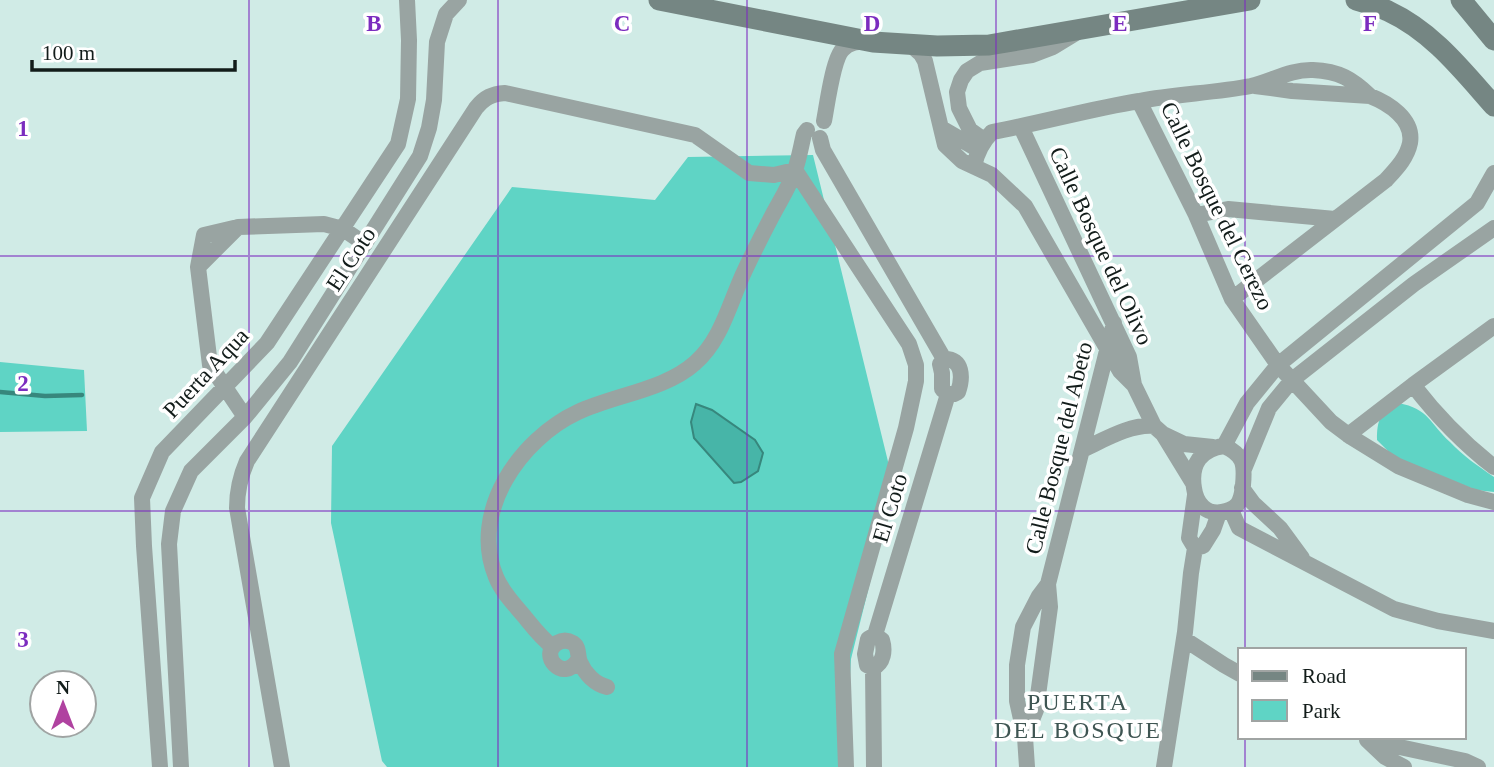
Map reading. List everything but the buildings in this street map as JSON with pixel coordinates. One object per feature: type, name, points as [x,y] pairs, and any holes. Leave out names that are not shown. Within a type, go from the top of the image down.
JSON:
[{"type":"main road","points":[[668,1],[866,41],[978,46],[1250,0]]},
{"type":"main road","points":[[1356,0],[1385,9],[1426,34],[1445,50],[1494,106]]},
{"type":"main road","points":[[1461,0],[1494,40]]},
{"type":"street","name":"Puerta Aqua","points":[[160,767],[142,498],[162,452],[267,343],[398,144],[408,99],[407,0]]},
{"type":"street","points":[[181,767],[169,544],[173,511],[191,471],[245,417],[290,362],[420,156],[434,100],[437,42],[446,14],[459,0]]},
{"type":"street","name":"Calle Bosque del Olivo","points":[[1081,29],[1054,47],[1032,55],[980,62],[967,71],[961,80],[957,92],[959,108],[971,120],[992,175],[1026,206],[1120,371],[1134,385],[1194,489]]},
{"type":"street","points":[[810,30],[821,38],[829,49],[816,127]]},
{"type":"street","points":[[607,687],[599,685],[589,676],[578,660],[579,654],[574,644],[563,641],[553,646],[543,639],[495,577],[488,537],[497,496],[512,468],[552,427],[578,411],[668,379],[695,364],[713,344],[744,271],[787,189],[804,134],[816,127],[837,56],[845,46],[866,41]]},
{"type":"street","name":"Calle Bosque del Olivo","points":[[911,45],[925,61],[941,128],[954,144],[981,149]]},
{"type":"street","points":[[981,149],[1021,127],[1139,100],[1253,85],[1292,72],[1310,70],[1346,77],[1370,96]]},
{"type":"street","points":[[1232,299],[1386,180],[1402,161],[1410,141],[1408,128],[1402,117],[1382,100],[1370,96],[1292,91],[1253,85]]},
{"type":"street","name":"El Coto","points":[[282,767],[237,508],[241,475],[247,461],[483,99],[492,94],[505,93],[690,134],[749,173],[774,175],[795,170]]},
{"type":"street","name":"Calle Bosque del Cerezo","points":[[1139,100],[1196,215],[1232,299],[1278,365],[1331,422],[1348,435],[1398,466],[1468,495],[1494,502]]},
{"type":"street","name":"El Coto","points":[[816,127],[823,150],[944,359],[956,362],[961,377],[958,392],[948,394],[875,635],[881,640],[884,650],[880,663],[873,668],[874,767]]},
{"type":"street","name":"Calle Bosque del Olivo","points":[[1021,127],[1114,323],[1129,358],[1134,385]]},
{"type":"street","points":[[795,170],[909,344],[916,365],[916,381],[906,428],[842,653],[846,767]]},
{"type":"street","points":[[1164,767],[1195,548],[1189,538],[1194,470],[1199,459],[1205,452],[1218,447],[1247,403],[1278,365],[1490,195],[1494,173]]},
{"type":"street","points":[[1026,206],[1050,189]]},
{"type":"street","points":[[1196,215],[1228,209],[1335,219]]},
{"type":"street","points":[[245,417],[210,365],[198,267],[204,235],[238,227],[324,224],[343,229],[365,244]]},
{"type":"street","points":[[1194,489],[1199,504],[1209,512],[1225,511],[1238,504],[1244,469],[1269,408],[1292,380],[1414,284],[1494,228]]},
{"type":"street","points":[[1400,266],[1414,284]]},
{"type":"street","name":"Calle Bosque del Abeto","points":[[1026,737],[1037,710],[1051,607],[1048,584],[1114,323]]},
{"type":"street","points":[[1348,435],[1494,326]]},
{"type":"street","points":[[1413,385],[1450,430],[1494,467]]},
{"type":"street","points":[[1082,450],[1145,425],[1184,444],[1234,450],[1241,458],[1244,469]]},
{"type":"street","points":[[1242,488],[1253,503],[1280,528],[1305,563]]},
{"type":"street","points":[[1195,548],[1203,546],[1225,511]]},
{"type":"street","points":[[1225,511],[1239,528],[1394,609],[1494,632]]},
{"type":"street","name":"Calle Bosque del Abeto","points":[[1027,767],[1026,737],[1017,701],[1017,665],[1023,627],[1048,584]]},
{"type":"street","points":[[1184,639],[1238,673]]},
{"type":"street","points":[[1364,739],[1385,757],[1404,767]]},
{"type":"street","points":[[1364,739],[1465,761],[1478,767]]},
{"type":"green space","points":[[813,155],[894,486],[851,659],[845,767],[387,767],[382,761],[331,523],[332,446],[512,187],[655,200],[688,157]]},
{"type":"green space","points":[[0,362],[84,370],[87,431],[0,432]]},
{"type":"green space","points":[[1398,403],[1423,413],[1460,452],[1494,477],[1494,492],[1476,490],[1395,458],[1377,440],[1377,433],[1381,418]]},
{"type":"shaded area","points":[[696,404],[712,410],[755,440],[763,453],[758,471],[741,482],[734,483],[694,438],[691,422]]},
{"type":"waterway","points":[[0,392],[45,396],[82,395]]},
{"type":"district","name":"PUERTA DEL BOSQUE","points":[[1078,716]]}]
